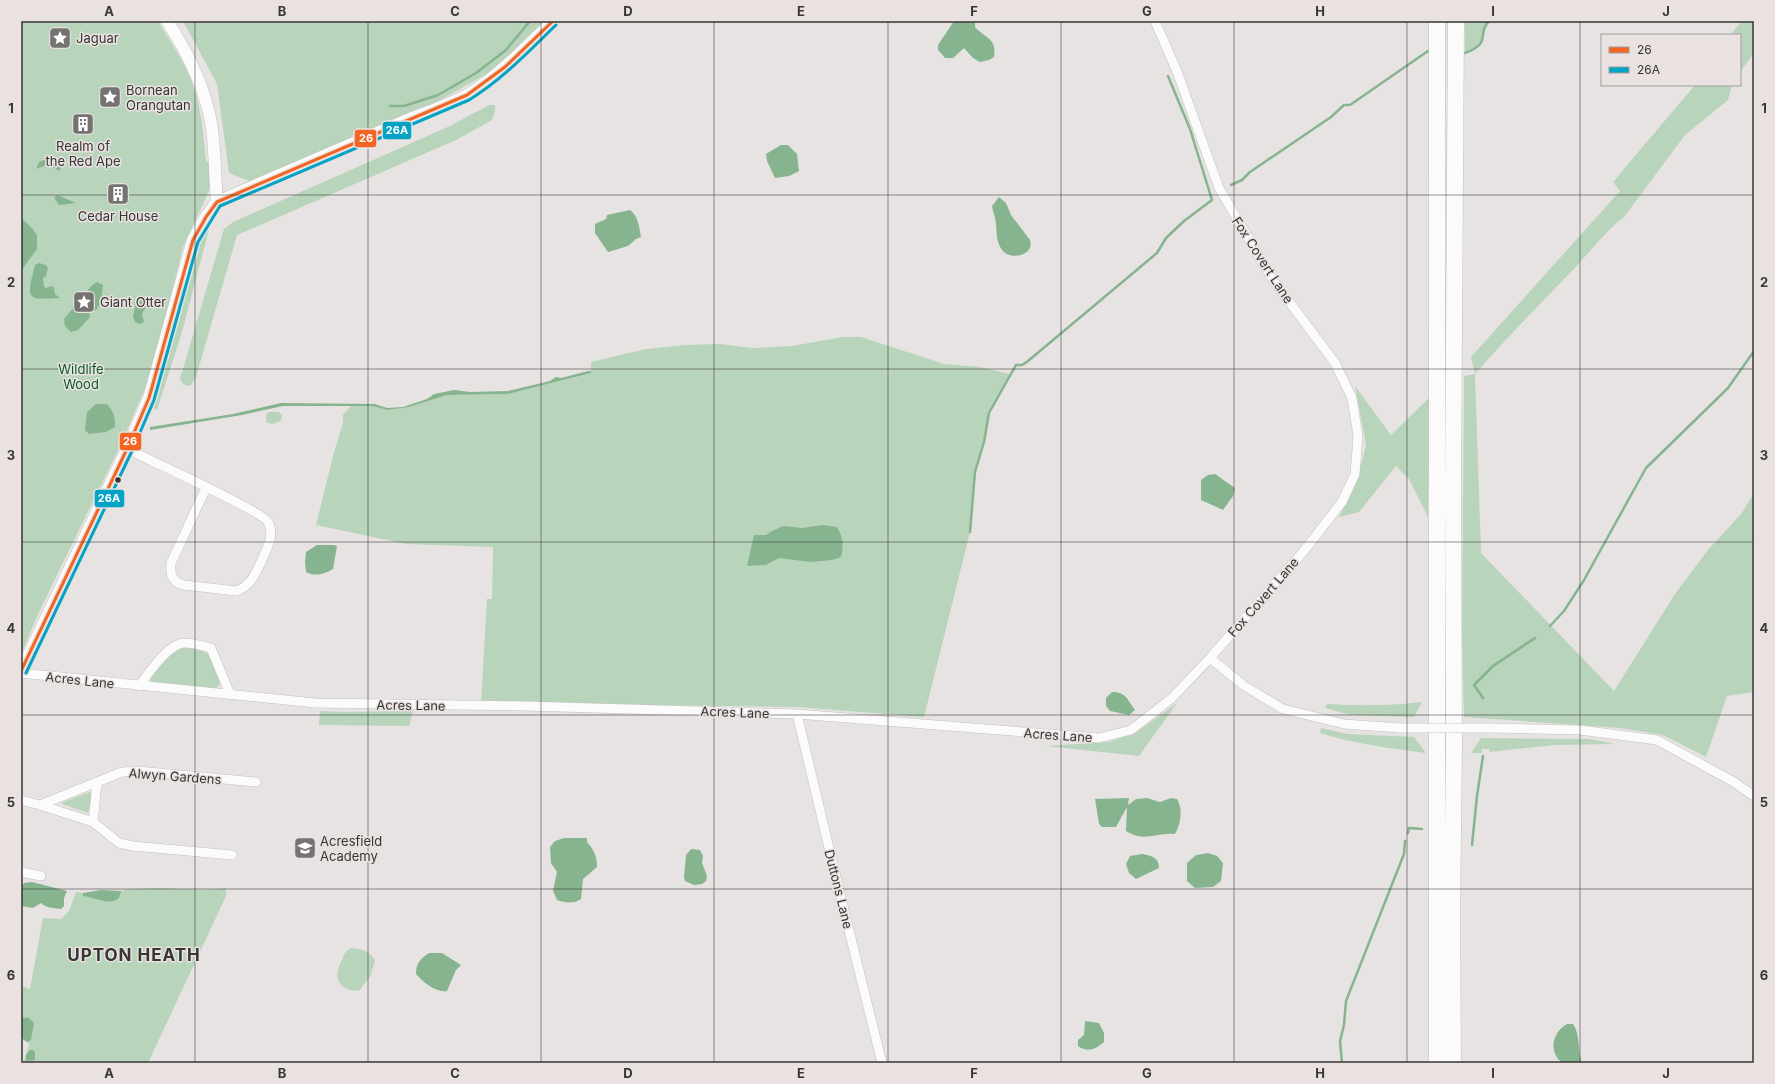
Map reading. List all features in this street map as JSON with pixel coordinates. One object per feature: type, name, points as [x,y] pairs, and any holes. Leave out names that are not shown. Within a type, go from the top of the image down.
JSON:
[{"type":"highway","points":[[1437,1063],[1438,21]]},
{"type":"highway","points":[[1453,1063],[1453,480],[1456,21]]},
{"type":"street","points":[[167,21],[180,42],[200,83],[212,127],[217,202]]},
{"type":"street","points":[[21,672],[127,449],[149,398],[193,240],[206,217],[217,202],[412,118],[443,107],[474,91],[507,65],[553,21]]},
{"type":"street","name":"Fox Covert Lane","points":[[1155,21],[1178,74],[1219,188],[1273,280],[1335,363],[1352,398],[1358,436],[1355,474],[1342,502],[1303,552],[1210,658]]},
{"type":"street","points":[[127,449],[206,488],[260,515],[268,521],[271,532],[270,540],[250,583],[244,588],[236,591],[184,585],[173,579],[170,572],[170,564],[206,488]]},
{"type":"street","points":[[139,686],[160,660],[173,647],[183,643],[211,648],[230,694]]},
{"type":"street","points":[[1210,658],[1243,685],[1283,709],[1344,724],[1400,728],[1580,730],[1657,740],[1732,781],[1754,796]]},
{"type":"street","name":"Acres Lane","points":[[21,672],[139,686],[315,703],[526,706],[797,714],[1099,738],[1130,730],[1172,698],[1210,658]]},
{"type":"street","name":"Duttons Lane","points":[[797,714],[882,1063]]},
{"type":"street","name":"Alwyn Gardens","points":[[40,805],[122,772],[137,771],[256,782]]},
{"type":"street","points":[[93,822],[97,783]]},
{"type":"street","points":[[21,800],[93,822],[119,843],[133,846],[232,855]]},
{"type":"street","points":[[21,872],[41,876]]},
{"type":"green space","name":"Wildlife Wood","points":[[21,21],[158,21],[180,56],[193,85],[204,136],[206,162],[209,161],[211,163],[212,181],[183,247],[152,372],[122,442],[38,614],[21,655]]},
{"type":"green space","points":[[183,21],[549,21],[510,61],[415,114],[249,181],[229,173],[217,84]]},
{"type":"green space","points":[[1465,21],[1489,21],[1485,26],[1483,38],[1479,46],[1465,53]]},
{"type":"green space","points":[[1741,21],[1754,21],[1754,53],[1741,71],[1741,34],[1732,34]]},
{"type":"green space","points":[[1694,86],[1732,86],[1728,100],[1685,135],[1624,217],[1602,237],[1576,267],[1509,336],[1475,374],[1471,357],[1620,191],[1613,182]]},
{"type":"green space","points":[[489,105],[495,105],[492,120],[456,140],[237,235],[196,377],[190,386],[184,385],[180,379],[224,229],[233,222],[450,126]]},
{"type":"green space","points":[[213,214],[182,332],[157,410],[153,408],[152,404],[198,241]]},
{"type":"green space","points":[[843,337],[861,337],[944,364],[980,367],[1010,374],[989,413],[984,442],[975,472],[970,532],[924,717],[797,707],[481,703],[487,599],[492,599],[493,547],[406,544],[316,525],[333,456],[343,423],[343,415],[351,406],[372,406],[388,410],[409,407],[447,395],[508,394],[591,373],[591,362],[646,349],[686,345],[720,344],[752,348],[792,346]]},
{"type":"green space","points":[[1475,374],[1481,553],[1614,691],[1675,594],[1708,550],[1742,513],[1754,493],[1754,692],[1727,696],[1706,757],[1663,735],[1620,728],[1464,717],[1462,632],[1464,376]]},
{"type":"green space","points":[[1355,386],[1391,435],[1430,397],[1428,517],[1409,479],[1396,466],[1359,512],[1339,517],[1357,481],[1366,445]]},
{"type":"green space","points":[[269,412],[279,412],[282,415],[281,421],[272,424],[266,422],[266,415]]},
{"type":"green space","points":[[179,648],[197,649],[208,654],[215,665],[220,682],[218,687],[212,689],[154,684],[151,682],[151,675],[171,651]]},
{"type":"green space","points":[[1422,702],[1414,717],[1351,715],[1325,708],[1327,704],[1374,705]]},
{"type":"green space","points":[[1177,703],[1139,756],[1046,746],[1109,742],[1137,732]]},
{"type":"green space","points":[[320,711],[413,711],[409,726],[319,725]]},
{"type":"green space","points":[[1321,728],[1347,734],[1414,737],[1426,753],[1346,740],[1320,733]]},
{"type":"green space","points":[[1481,738],[1590,739],[1615,744],[1555,745],[1489,752],[1489,749],[1482,749],[1482,753],[1471,753]]},
{"type":"green space","points":[[90,792],[92,795],[88,813],[62,804],[63,802]]},
{"type":"green space","points":[[161,888],[206,890],[226,888],[226,896],[148,1063],[23,1063],[29,1045],[27,1042],[31,1039],[26,1017],[21,1017],[21,986],[30,989],[43,918],[61,919],[69,911],[76,892],[83,893],[84,896],[112,901],[120,897],[121,891],[128,889]]},
{"type":"green space","points":[[351,948],[365,951],[375,960],[371,975],[359,991],[346,989],[339,982],[337,977],[339,966],[346,951]]},
{"type":"shaded area","points":[[954,21],[975,21],[975,27],[992,42],[994,46],[994,57],[980,62],[973,58],[964,48],[953,58],[945,58],[938,50],[938,45]]},
{"type":"shaded area","points":[[781,145],[788,145],[797,154],[799,171],[789,176],[775,178],[767,161],[766,154]]},
{"type":"shaded area","points":[[48,160],[52,163],[63,162],[64,164],[59,171],[49,164],[36,169],[39,162]]},
{"type":"shaded area","points":[[57,195],[76,203],[59,205],[54,198]]},
{"type":"shaded area","points":[[999,197],[1006,203],[1011,215],[1030,240],[1031,245],[1029,249],[1022,255],[1012,256],[1004,252],[1001,249],[997,239],[996,220],[992,206]]},
{"type":"shaded area","points":[[630,210],[637,219],[641,237],[636,239],[628,246],[608,252],[595,233],[595,224],[606,219],[607,215]]},
{"type":"shaded area","points":[[21,218],[37,235],[37,249],[21,271]]},
{"type":"shaded area","points":[[39,263],[46,265],[48,268],[46,276],[43,278],[44,287],[46,288],[52,286],[55,294],[60,298],[40,299],[31,295],[30,284],[35,265]]},
{"type":"shaded area","points":[[97,282],[103,285],[101,302],[96,310],[89,311],[90,317],[78,330],[71,332],[65,326],[64,319],[92,285]]},
{"type":"shaded area","points":[[139,300],[148,303],[142,314],[144,322],[140,324],[135,322],[133,317],[136,302]]},
{"type":"shaded area","points":[[591,371],[591,373],[508,394],[447,395],[409,407],[388,410],[372,406],[283,406],[242,415],[150,430],[150,427],[233,414],[281,403],[375,404],[387,408],[403,407],[427,399],[434,394],[454,390],[470,392],[508,391],[550,381],[556,377],[561,378]]},
{"type":"shaded area","points":[[96,404],[107,404],[114,415],[115,427],[106,432],[89,434],[85,430],[87,412]]},
{"type":"shaded area","points":[[1215,474],[1235,488],[1233,496],[1223,510],[1201,500],[1201,480],[1208,475]]},
{"type":"shaded area","points":[[823,525],[837,527],[841,534],[841,557],[832,560],[810,562],[779,558],[766,565],[747,566],[754,535],[766,535],[783,526],[802,528]]},
{"type":"shaded area","points":[[317,545],[337,546],[333,569],[316,575],[309,574],[306,572],[306,552]]},
{"type":"shaded area","points":[[1112,692],[1117,692],[1123,695],[1128,699],[1135,710],[1129,715],[1110,711],[1106,706],[1106,698]]},
{"type":"shaded area","points":[[1129,798],[1128,805],[1136,799],[1147,798],[1160,802],[1171,798],[1177,799],[1181,812],[1179,825],[1175,834],[1145,837],[1126,831],[1127,807],[1116,827],[1102,827],[1099,824],[1095,799]]},
{"type":"shaded area","points":[[564,838],[587,838],[587,842],[596,856],[597,867],[583,879],[581,899],[578,901],[566,902],[557,900],[553,891],[557,872],[551,863],[550,847],[555,841]]},
{"type":"shaded area","points":[[691,849],[700,850],[703,856],[702,863],[707,876],[706,881],[702,884],[694,885],[685,881],[686,855]]},
{"type":"shaded area","points":[[1208,853],[1217,856],[1223,863],[1221,881],[1213,887],[1195,888],[1187,881],[1187,863],[1196,855]]},
{"type":"shaded area","points":[[1142,854],[1152,856],[1156,859],[1159,864],[1159,868],[1136,879],[1129,873],[1126,864],[1130,856]]},
{"type":"shaded area","points":[[32,882],[67,891],[64,898],[64,906],[61,909],[47,907],[41,903],[33,908],[21,906],[21,887],[24,883]]},
{"type":"shaded area","points":[[101,890],[121,891],[120,897],[116,900],[106,901],[83,896],[83,893]]},
{"type":"shaded area","points":[[429,953],[442,953],[461,965],[456,970],[447,991],[434,989],[416,974],[419,962]]},
{"type":"shaded area","points":[[21,1017],[29,1018],[34,1023],[31,1040],[27,1042],[21,1038]]},
{"type":"shaded area","points":[[1085,1021],[1099,1023],[1104,1033],[1104,1042],[1098,1047],[1089,1050],[1078,1046],[1078,1040],[1084,1035]]},
{"type":"shaded area","points":[[1567,1024],[1573,1024],[1577,1033],[1582,1063],[1559,1063],[1560,1061],[1554,1051],[1554,1041],[1556,1036],[1562,1027]]},
{"type":"shaded area","points":[[30,1050],[35,1052],[35,1060],[26,1061],[26,1055]]},
{"type":"waterway","points":[[390,106],[404,106],[438,95],[476,73],[506,50],[530,21]]},
{"type":"waterway","points":[[1465,53],[1479,46],[1483,38],[1485,26],[1489,21]]},
{"type":"waterway","points":[[1231,185],[1242,180],[1250,172],[1331,117],[1344,105],[1350,105],[1428,51]]},
{"type":"waterway","points":[[970,532],[975,472],[984,442],[989,413],[1016,365],[1022,365],[1028,361],[1157,253],[1166,238],[1184,221],[1212,200],[1190,129],[1168,76]]},
{"type":"waterway","points":[[1550,626],[1564,611],[1584,580],[1646,468],[1728,388],[1754,351]]},
{"type":"waterway","points":[[1483,698],[1474,685],[1493,666],[1535,638]]},
{"type":"waterway","points":[[1472,845],[1483,756]]},
{"type":"waterway","points":[[1408,833],[1409,828],[1422,829]]},
{"type":"waterway","points":[[1342,1063],[1340,1041],[1344,1025],[1346,1001],[1404,854],[1405,841]]},
{"type":"transit line","name":"26","points":[[21,671],[127,449],[149,398],[193,240],[206,217],[217,202],[467,95],[505,67],[553,21]]},
{"type":"transit line","name":"26A","points":[[26,673],[132,451],[154,400],[198,242],[220,206],[469,100],[493,84],[556,25]]},
{"type":"place","name":"Jaguar","points":[[60,38]]},
{"type":"place","name":"Bornean Orangutan","points":[[110,97]]},
{"type":"place","name":"Realm of the Red Ape","points":[[83,124]]},
{"type":"place","name":"Cedar House","points":[[118,194]]},
{"type":"place","name":"Giant Otter","points":[[84,302]]},
{"type":"place","name":"Acresfield Academy","points":[[305,848]]},
{"type":"district","name":"UPTON HEATH","points":[[134,955]]}]
